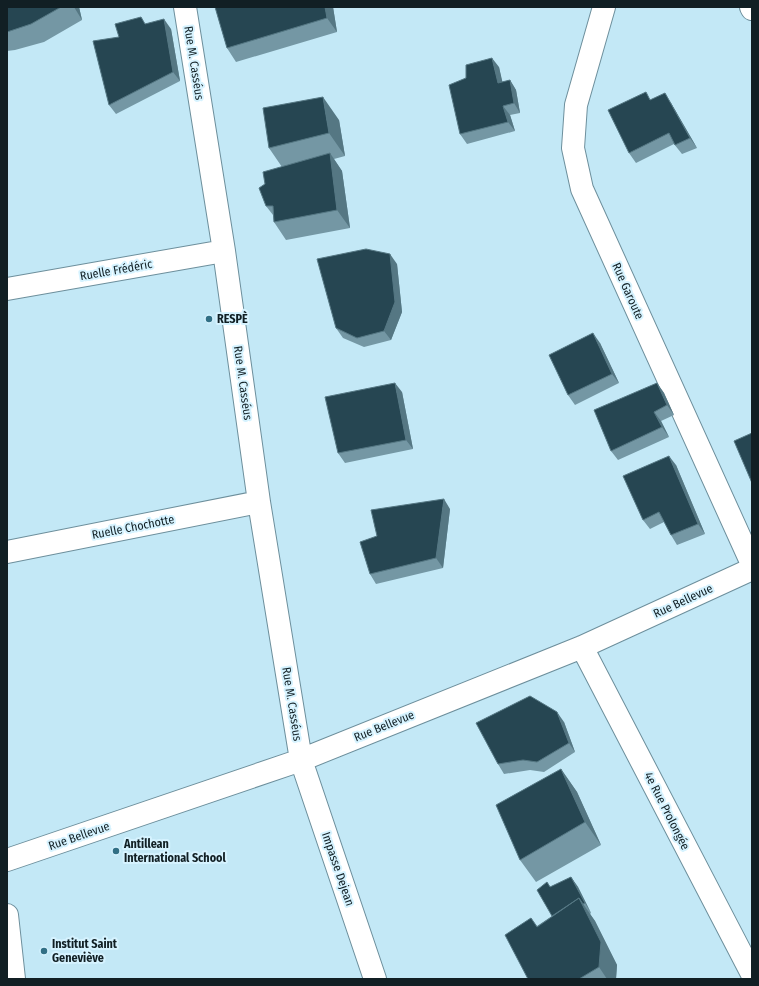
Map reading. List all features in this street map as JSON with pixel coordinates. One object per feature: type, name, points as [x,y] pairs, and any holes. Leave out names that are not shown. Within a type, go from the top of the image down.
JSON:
[{"type":"street","name":"Rue M. Casséus","points":[[185,7],[224,251],[259,502],[302,760]]},
{"type":"street","name":"Rue Garoute","points":[[604,7],[576,105],[573,148],[582,189],[752,564]]},
{"type":"street","name":"Ruelle Frédéric","points":[[7,289],[224,251]]},
{"type":"street","name":"Ruelle Chochotte","points":[[7,552],[259,502]]},
{"type":"street","name":"Rue Bellevue","points":[[7,860],[302,760],[582,647],[752,569]]},
{"type":"street","name":"4e Rue Prolongée","points":[[582,647],[752,974]]},
{"type":"street","name":"Impasse Dejean","points":[[302,760],[375,979]]},
{"type":"street","points":[[7,915],[14,979]]},
{"type":"building","points":[[7,7],[61,7],[31,24],[7,32]]},
{"type":"building","points":[[215,7],[325,7],[327,18],[227,48]]},
{"type":"building","points":[[141,17],[145,24],[164,19],[173,72],[109,105],[93,41],[119,37],[115,24]]},
{"type":"building","points":[[492,58],[498,83],[510,80],[514,103],[503,106],[508,122],[460,134],[449,85],[466,78],[466,65]]},
{"type":"building","points":[[646,92],[650,100],[665,93],[690,138],[675,145],[669,133],[629,153],[608,110]]},
{"type":"building","points":[[323,97],[329,133],[269,148],[263,108]]},
{"type":"building","points":[[330,153],[337,210],[274,222],[273,206],[266,206],[259,188],[265,184],[263,172]]},
{"type":"building","points":[[366,249],[390,254],[395,302],[384,331],[357,338],[336,328],[317,259]]},
{"type":"building","points":[[593,333],[612,374],[568,395],[549,355]]},
{"type":"building","points":[[395,383],[406,440],[338,453],[325,397]]},
{"type":"building","points":[[657,383],[667,405],[654,412],[662,427],[611,451],[594,410]]},
{"type":"building","points":[[752,433],[752,483],[734,441]]},
{"type":"building","points":[[669,456],[698,524],[671,535],[659,512],[643,520],[623,476]]},
{"type":"building","points":[[444,499],[436,558],[370,574],[360,542],[377,536],[371,510]]},
{"type":"building","points":[[530,696],[557,712],[569,743],[537,762],[523,760],[498,764],[476,723]]},
{"type":"building","points":[[561,769],[585,822],[520,860],[496,805]]},
{"type":"building","points":[[571,877],[585,903],[583,904],[579,898],[552,916],[537,890],[547,882],[550,887]]},
{"type":"building","points":[[579,898],[601,942],[599,967],[579,979],[528,979],[505,935],[531,918],[537,927]]},
{"type":"place","name":"RESPÈ","points":[[209,319]]},
{"type":"place","name":"Antillean International School","points":[[116,851]]},
{"type":"place","name":"Institut Saint Geneviève","points":[[44,951]]}]
